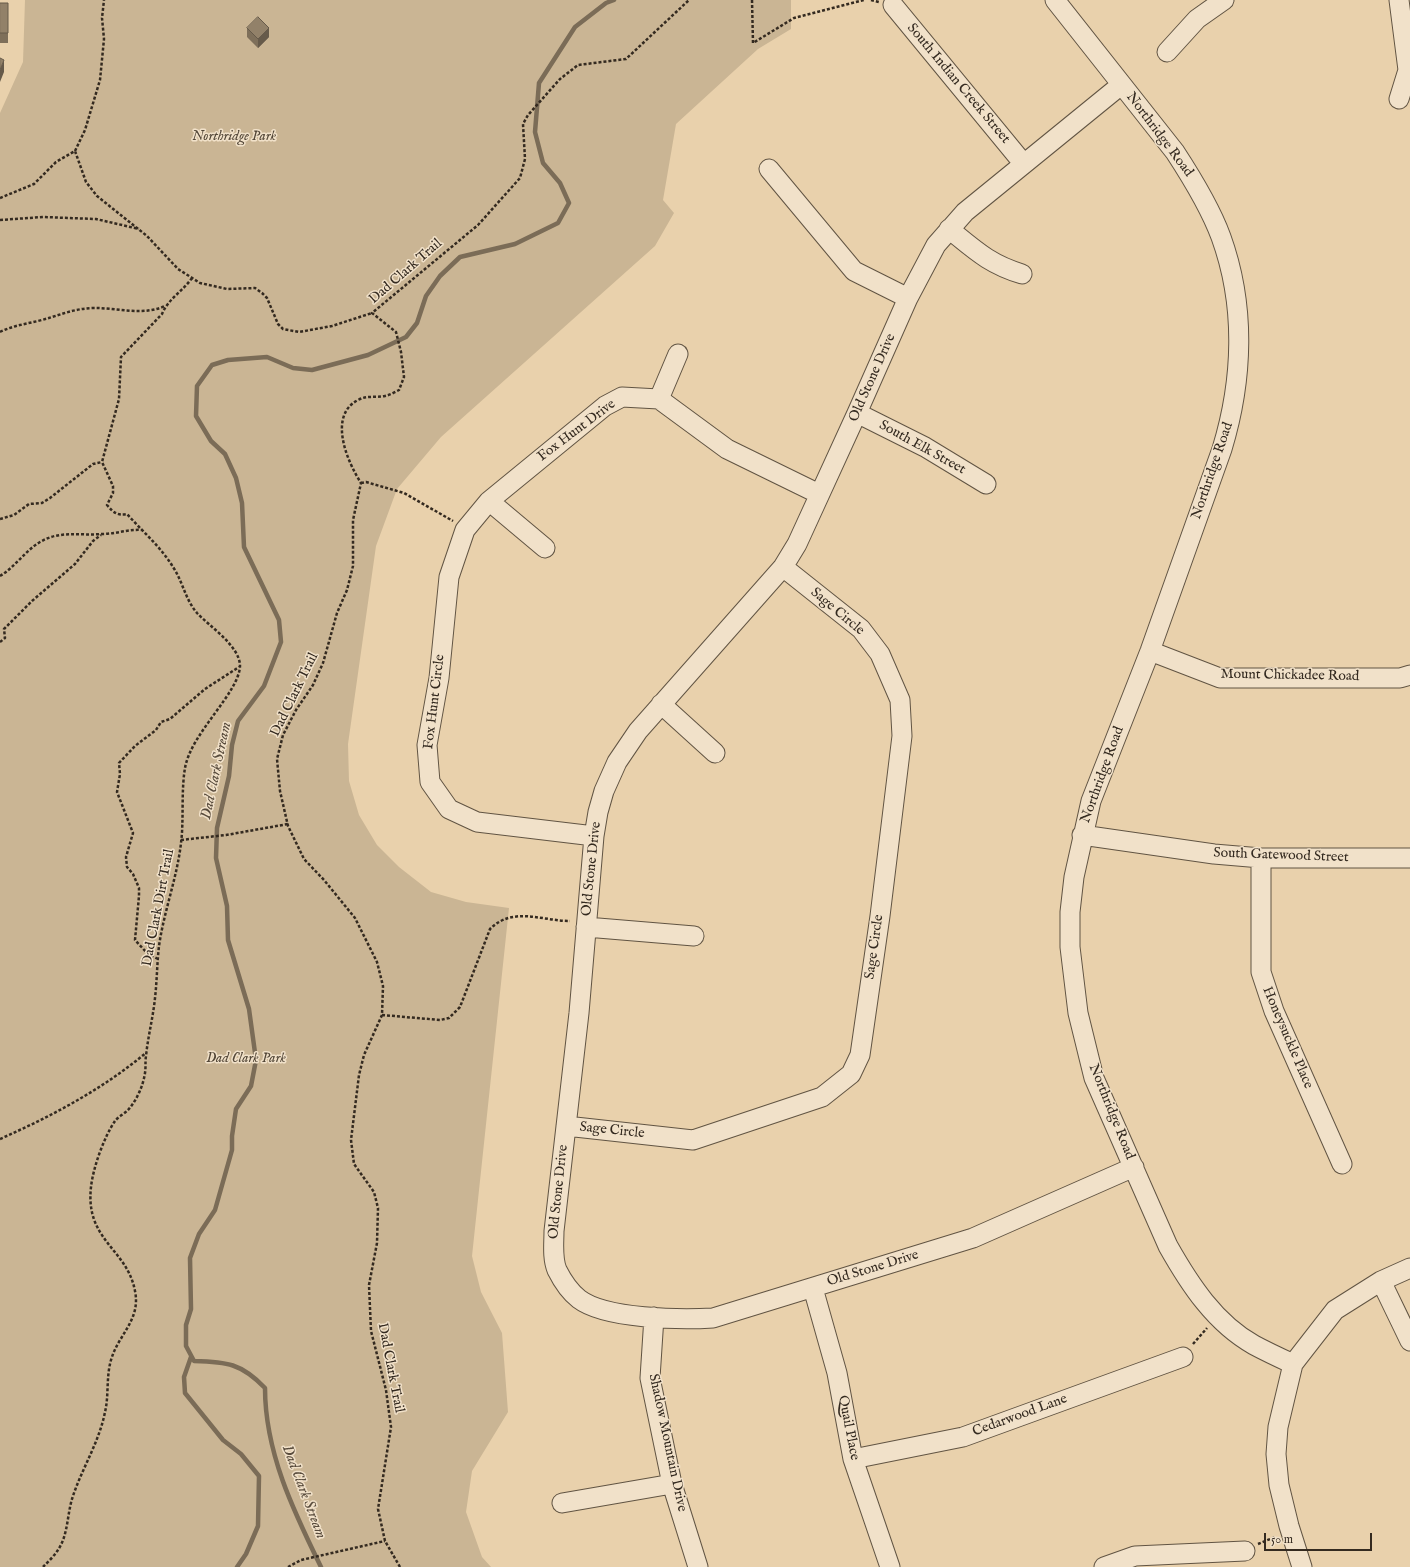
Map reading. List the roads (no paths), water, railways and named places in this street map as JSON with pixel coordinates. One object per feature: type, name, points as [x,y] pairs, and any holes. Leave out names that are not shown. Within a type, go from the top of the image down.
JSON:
[{"type":"street","name":"Northridge Road","points":[[1055,0],[1175,152],[1192,179],[1221,237],[1235,291],[1240,356],[1232,418],[1150,651],[1091,800],[1082,836],[1074,877],[1070,912],[1070,947],[1078,1013],[1094,1078],[1168,1246],[1183,1272],[1197,1292],[1233,1331],[1254,1345],[1293,1364]]},
{"type":"street","points":[[1167,52],[1197,19],[1224,0]]},
{"type":"street","points":[[1399,0],[1408,70],[1399,99]]},
{"type":"street","name":"South Indian Creek Street","points":[[893,5],[1023,163]]},
{"type":"street","name":"Old Stone Drive","points":[[1121,85],[1023,163],[965,212],[936,245],[908,298],[797,544],[783,567],[638,731],[617,762],[604,791],[598,812],[594,836],[566,1126],[554,1230],[554,1251],[557,1269],[565,1283],[579,1299],[593,1307],[612,1312],[654,1317],[693,1320],[714,1318],[973,1238],[1134,1167]]},
{"type":"street","points":[[769,169],[854,270],[908,298]]},
{"type":"street","points":[[949,229],[987,260],[1001,267],[1022,274]]},
{"type":"street","points":[[678,354],[659,399],[727,449],[819,494]]},
{"type":"street","name":"Fox Hunt Drive","points":[[489,501],[605,406],[622,397],[659,399]]},
{"type":"street","name":"South Elk Street","points":[[857,413],[925,447],[986,484]]},
{"type":"street","points":[[489,501],[545,548]]},
{"type":"street","name":"Fox Hunt Circle","points":[[489,501],[465,530],[449,577],[439,678],[427,745],[430,782],[449,809],[477,822],[594,836]]},
{"type":"street","name":"Sage Circle","points":[[566,1126],[693,1140],[822,1097],[852,1074],[860,1055],[880,916],[902,736],[900,700],[880,654],[861,629],[783,567]]},
{"type":"street","name":"Mount Chickadee Road","points":[[1150,651],[1220,678],[1400,678],[1410,675]]},
{"type":"street","points":[[661,704],[715,753]]},
{"type":"street","name":"South Gatewood Street","points":[[1082,836],[1214,854],[1261,858],[1410,858]]},
{"type":"street","name":"Honeysuckle Place","points":[[1261,858],[1261,972],[1274,1011],[1342,1164]]},
{"type":"street","points":[[586,924],[694,936]]},
{"type":"street","points":[[1302,1567],[1291,1532],[1279,1484],[1276,1454],[1278,1427],[1293,1364],[1335,1310],[1381,1281],[1410,1268]]},
{"type":"street","points":[[1381,1281],[1410,1341]]},
{"type":"street","name":"Quail Place","points":[[813,1288],[837,1373],[853,1459],[890,1567]]},
{"type":"street","name":"Shadow Mountain Drive","points":[[654,1317],[650,1378],[672,1484],[698,1567]]},
{"type":"street","name":"Cedarwood Lane","points":[[853,1459],[963,1437],[1183,1357]]},
{"type":"street","points":[[562,1503],[672,1484]]},
{"type":"street","points":[[1104,1567],[1135,1556],[1245,1550]]},
{"type":"waterway","name":"Dad Clark Stream","points":[[321,1567],[300,1524],[282,1480],[275,1458],[266,1412],[265,1388],[248,1373],[241,1369],[225,1363],[194,1361],[186,1346],[186,1325],[191,1309],[190,1258],[199,1234],[215,1210],[232,1150],[232,1136],[236,1109],[251,1086],[256,1060],[249,1009],[228,940],[227,906],[216,858],[217,828],[229,776],[232,745],[238,721],[264,686],[281,642],[279,620],[244,547],[242,503],[236,478],[225,454],[211,441],[196,416],[197,386],[212,365],[228,360],[267,357],[293,368],[312,370],[368,355],[406,337],[417,323],[426,296],[440,276],[460,257],[515,244],[558,223],[569,203],[560,183],[543,163],[535,132],[539,83],[575,27],[606,3],[614,0]]},
{"type":"waterway","points":[[191,1357],[184,1377],[185,1393],[223,1440],[241,1454],[259,1476],[258,1526],[246,1554],[237,1567]]},
{"type":"park label","name":"Northridge Park","points":[[234,137]]},
{"type":"park label","name":"Dad Clark Park","points":[[246,1059]]}]
